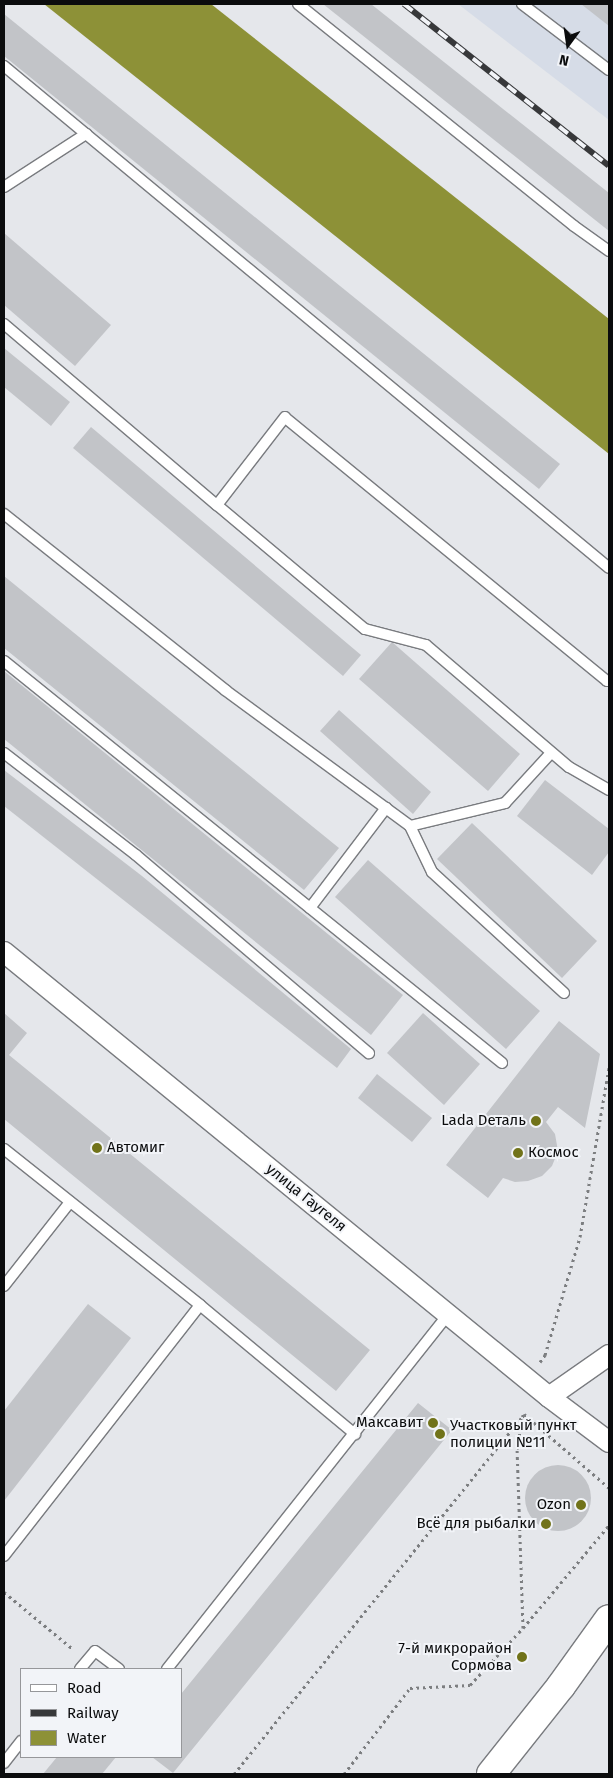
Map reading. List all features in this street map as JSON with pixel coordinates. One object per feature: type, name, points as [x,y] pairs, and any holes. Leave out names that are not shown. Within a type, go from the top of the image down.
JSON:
[{"type":"street","name":"улица Гаугеля","points":[[4,952],[549,1397],[609,1442]]},
{"type":"street","points":[[549,1397],[609,1355]]},
{"type":"street","points":[[491,1774],[561,1686],[609,1619]]},
{"type":"lane","points":[[298,4],[574,226],[609,251]]},
{"type":"lane","points":[[522,4],[609,70]]},
{"type":"lane","points":[[4,66],[609,568]]},
{"type":"lane","points":[[4,187],[86,134]]},
{"type":"lane","points":[[4,324],[365,630],[426,645],[568,767],[609,790]]},
{"type":"lane","points":[[217,505],[285,417],[607,682],[609,681]]},
{"type":"lane","points":[[4,514],[225,690],[410,826],[432,872],[564,993]]},
{"type":"lane","points":[[4,660],[502,1063]]},
{"type":"lane","points":[[4,753],[136,855],[369,1053]]},
{"type":"lane","points":[[410,826],[505,803],[551,753]]},
{"type":"lane","points":[[310,908],[386,808]]},
{"type":"lane","points":[[4,1149],[200,1305],[355,1434]]},
{"type":"lane","points":[[4,1286],[70,1202]]},
{"type":"lane","points":[[4,1556],[200,1305]]},
{"type":"lane","points":[[168,1668],[448,1315]]},
{"type":"lane","points":[[81,1668],[95,1651],[118,1668]]},
{"type":"lane","points":[[4,1763],[20,1742]]},
{"type":"path","points":[[529,1380],[545,1355],[580,1237],[609,1067]]},
{"type":"path","points":[[524,1414],[609,1488]]},
{"type":"path","points":[[523,1628],[517,1449],[524,1414]]},
{"type":"path","points":[[234,1774],[524,1414]]},
{"type":"path","points":[[344,1774],[410,1688],[470,1685],[523,1628],[609,1524]]},
{"type":"path","points":[[4,1592],[87,1660]]},
{"type":"shaded area","points":[[458,4],[609,4],[609,120]]},
{"type":"water","points":[[44,4],[211,4],[609,319],[609,454]]},
{"type":"building","points":[[323,4],[371,4],[609,193],[609,231]]},
{"type":"building","points":[[581,4],[609,4],[609,26]]},
{"type":"building","points":[[4,14],[560,464],[539,489],[4,56]]},
{"type":"building","points":[[4,233],[111,325],[75,366],[4,305]]},
{"type":"building","points":[[4,348],[70,402],[51,426],[4,387]]},
{"type":"building","points":[[91,427],[361,655],[343,676],[73,448]]},
{"type":"building","points":[[4,576],[339,848],[304,890],[4,648]]},
{"type":"building","points":[[392,642],[520,754],[488,791],[359,679]]},
{"type":"building","points":[[4,671],[403,995],[371,1035],[4,739]]},
{"type":"building","points":[[339,710],[431,792],[413,814],[320,731]]},
{"type":"building","points":[[4,770],[142,876],[351,1049],[337,1068],[4,806]]},
{"type":"building","points":[[545,780],[609,829],[609,852],[592,875],[517,816]]},
{"type":"building","points":[[472,823],[597,941],[562,978],[437,859]]},
{"type":"building","points":[[368,860],[540,1011],[506,1049],[335,897]]},
{"type":"building","points":[[4,1013],[27,1033],[9,1055],[370,1350],[336,1391],[4,1119]]},
{"type":"building","points":[[423,1013],[480,1064],[444,1105],[387,1053]]},
{"type":"building","points":[[559,1021],[600,1054],[585,1128],[558,1107],[546,1122],[555,1134],[558,1151],[552,1166],[542,1176],[528,1181],[515,1182],[503,1178],[488,1198],[446,1165]]},
{"type":"building","points":[[377,1074],[432,1118],[412,1142],[358,1098]]},
{"type":"building","points":[[88,1304],[131,1338],[4,1501],[4,1411]]},
{"type":"building","points":[[418,1403],[452,1430],[173,1773],[153,1758],[182,1758],[182,1693]]},
{"type":"building","points":[[558,1465],[571,1467],[586,1480],[589,1485],[591,1498],[589,1511],[576,1526],[571,1529],[558,1531],[545,1529],[530,1516],[527,1511],[525,1498],[527,1485],[540,1470],[545,1467]]},
{"type":"building","points":[[56,1758],[115,1758],[102,1774],[43,1774]]},
{"type":"railway","points":[[404,4],[609,166]]},
{"type":"place","name":"Lada Dеталь","points":[[536,1121]]},
{"type":"place","name":"Автомиг","points":[[97,1148]]},
{"type":"place","name":"Космос","points":[[518,1153]]},
{"type":"place","name":"Максавит","points":[[433,1423]]},
{"type":"place","name":"Участковый пункт полиции №11","points":[[440,1434]]},
{"type":"place","name":"Ozon","points":[[581,1505]]},
{"type":"place","name":"Всё для рыбалки","points":[[546,1524]]},
{"type":"place","name":"7-й микрорайон Сормова","points":[[522,1657]]}]
